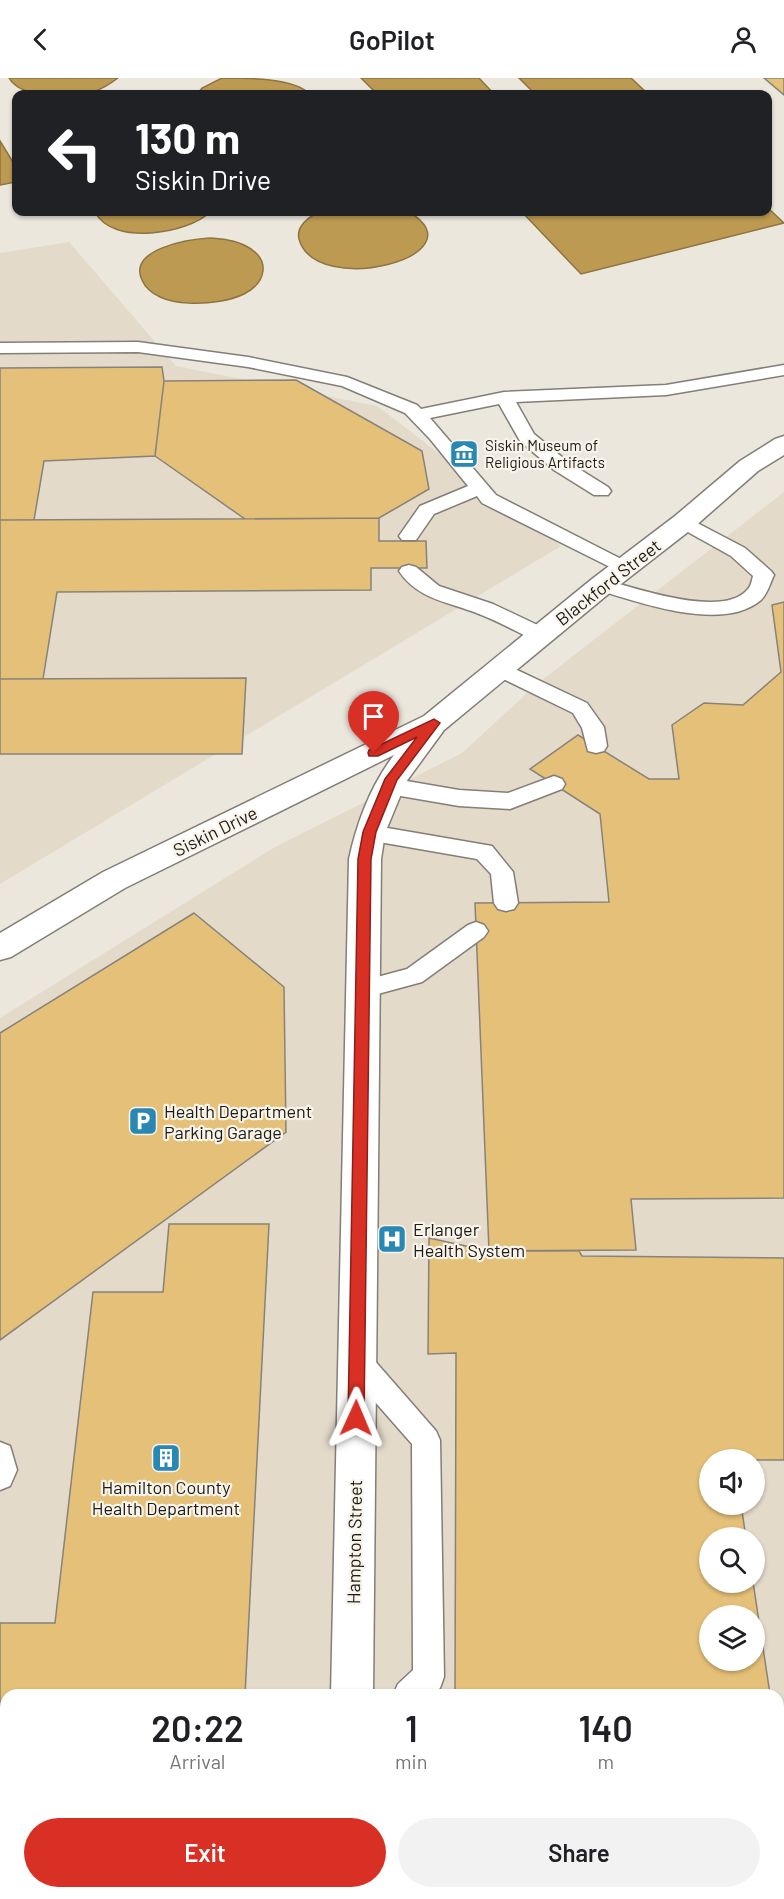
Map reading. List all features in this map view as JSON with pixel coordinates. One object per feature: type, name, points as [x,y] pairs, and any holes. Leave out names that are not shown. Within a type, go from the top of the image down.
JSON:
[{"type":"street","name":"Blackford Street","points":[[434,723],[602,585],[684,522],[749,466],[784,444]]},
{"type":"street","name":"Hampton Street","points":[[352,1689],[365,859],[370,832],[392,779],[434,723]]},
{"type":"street","name":"Siskin Drive","points":[[0,948],[114,880],[434,723]]},
{"type":"lane","points":[[0,348],[138,347],[248,362],[347,382],[411,409],[436,435],[489,499],[624,568]]},
{"type":"lane","points":[[417,415],[504,397],[666,390],[784,370]]},
{"type":"lane","points":[[504,397],[527,437],[561,466],[601,491]]},
{"type":"lane","points":[[409,536],[427,510],[480,488]]},
{"type":"lane","points":[[602,585],[696,609],[729,608],[755,595],[764,574],[738,552],[684,522]]},
{"type":"lane","points":[[409,571],[416,581],[436,594],[478,606],[541,635]]},
{"type":"lane","points":[[500,669],[580,708],[593,727],[596,746]]},
{"type":"lane","points":[[389,786],[459,798],[510,801],[554,784]]},
{"type":"lane","points":[[370,832],[484,852],[502,872],[506,903]]},
{"type":"lane","points":[[363,989],[414,976],[476,931]]},
{"type":"lane","points":[[357,1361],[426,1440],[429,1677],[416,1689]]},
{"type":"lane","points":[[0,1455],[3,1470],[0,1477]]},
{"type":"shaded area","points":[[9,78],[118,78],[98,90],[24,90]]},
{"type":"shaded area","points":[[222,78],[282,82],[304,90],[200,90]]},
{"type":"shaded area","points":[[361,78],[479,78],[490,90],[373,90]]},
{"type":"shaded area","points":[[519,78],[631,78],[644,90],[531,90]]},
{"type":"shaded area","points":[[0,141],[12,160],[12,183],[0,185]]},
{"type":"shaded area","points":[[772,212],[784,223],[581,274],[526,216],[772,216]]},
{"type":"shaded area","points":[[98,216],[204,216],[185,226],[151,233],[133,233],[104,223]]},
{"type":"shaded area","points":[[312,216],[413,216],[426,228],[425,243],[411,256],[388,264],[360,268],[333,266],[311,257],[299,239],[299,230]]},
{"type":"shaded area","points":[[210,238],[242,244],[259,257],[263,270],[258,283],[252,289],[233,298],[205,303],[174,301],[160,297],[149,290],[142,280],[140,269],[144,260],[152,253],[177,243]]},
{"type":"shaded area","points":[[69,242],[176,366],[377,406],[561,546],[0,884],[0,253]]},
{"type":"shaded area","name":"Erlanger Health System","points":[[784,492],[784,1689],[0,1689],[0,1018],[275,847],[462,753],[537,684]]},
{"type":"building","points":[[764,78],[784,78],[784,95]]},
{"type":"building","points":[[162,367],[164,381],[155,456],[44,461],[34,520],[0,520],[0,368]]},
{"type":"building","points":[[296,380],[422,451],[429,489],[379,518],[245,519],[155,456],[164,381]]},
{"type":"building","points":[[379,518],[379,541],[426,541],[427,568],[371,568],[371,590],[57,592],[43,679],[0,679],[0,520]]},
{"type":"building","points":[[784,602],[784,1198],[631,1199],[636,1250],[489,1251],[475,903],[609,902],[600,814],[530,769],[578,735],[649,779],[679,779],[672,725],[704,703],[743,705],[781,672],[772,605]]},
{"type":"building","points":[[246,678],[242,754],[0,754],[0,679]]},
{"type":"building","name":"Health Department Parking Garage","points":[[194,913],[284,987],[286,1132],[0,1340],[0,1033]]},
{"type":"building","name":"Hamilton County Health Department","points":[[169,1224],[269,1224],[245,1689],[0,1689],[0,1623],[55,1623],[93,1292],[163,1292]]},
{"type":"building","points":[[429,1238],[489,1251],[579,1251],[582,1256],[784,1258],[784,1460],[765,1460],[765,1449],[699,1449],[699,1515],[743,1515],[744,1527],[699,1527],[699,1593],[755,1593],[756,1605],[699,1605],[699,1671],[765,1671],[765,1661],[769,1689],[455,1689],[456,1353],[428,1354]]},
{"type":"place","name":"Siskin Museum of Religious Artifacts","points":[[464,454]]},
{"type":"place","name":"Health Department Parking Garage","points":[[143,1121]]},
{"type":"place","name":"Erlanger Health System","points":[[392,1239]]},
{"type":"place","name":"Hamilton County Health Department","points":[[166,1458]]},
{"type":"route","points":[[356,1418],[365,859],[370,832],[392,779],[434,723],[374,753]]}]
